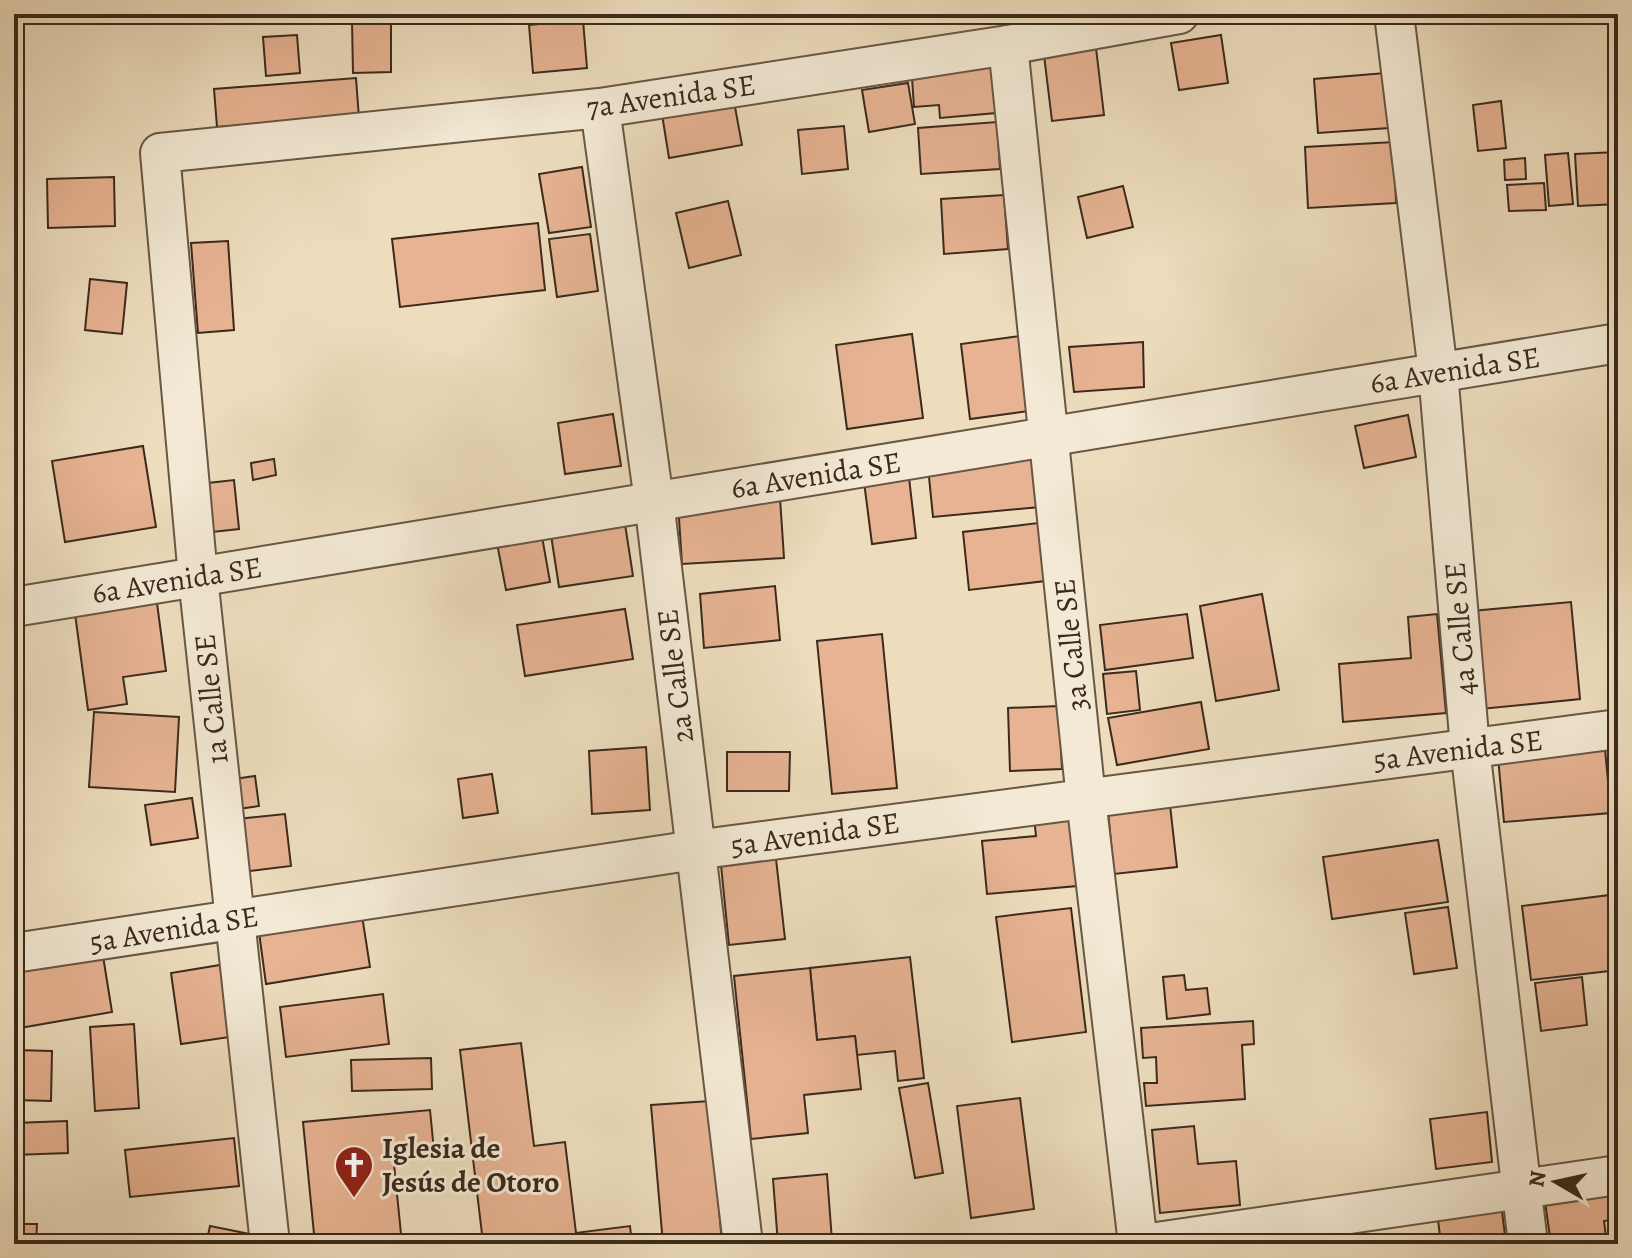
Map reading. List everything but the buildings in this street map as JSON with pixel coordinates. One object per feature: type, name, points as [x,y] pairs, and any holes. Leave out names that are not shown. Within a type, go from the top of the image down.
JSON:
[{"type":"street","name":"7a Avenida SE","points":[[160,153],[600,108],[1008,45],[1179,14]]},
{"type":"street","name":"4a Calle SE","points":[[1394,14],[1438,372],[1470,748],[1528,1244]]},
{"type":"street","name":"3a Calle SE","points":[[1008,45],[1086,799],[1140,1244]]},
{"type":"street","name":"2a Calle SE","points":[[600,108],[654,501],[743,1244]]},
{"type":"street","name":"1a Calle SE","points":[[160,153],[198,577],[270,1244]]},
{"type":"street","name":"6a Avenida SE","points":[[14,607],[1618,343]]},
{"type":"street","name":"5a Avenida SE","points":[[14,953],[695,850],[1618,729]]},
{"type":"street","points":[[1140,1244],[1618,1175]]},
{"type":"place","name":"Iglesia de Jesús de Otoro","points":[[354,1199]]}]
